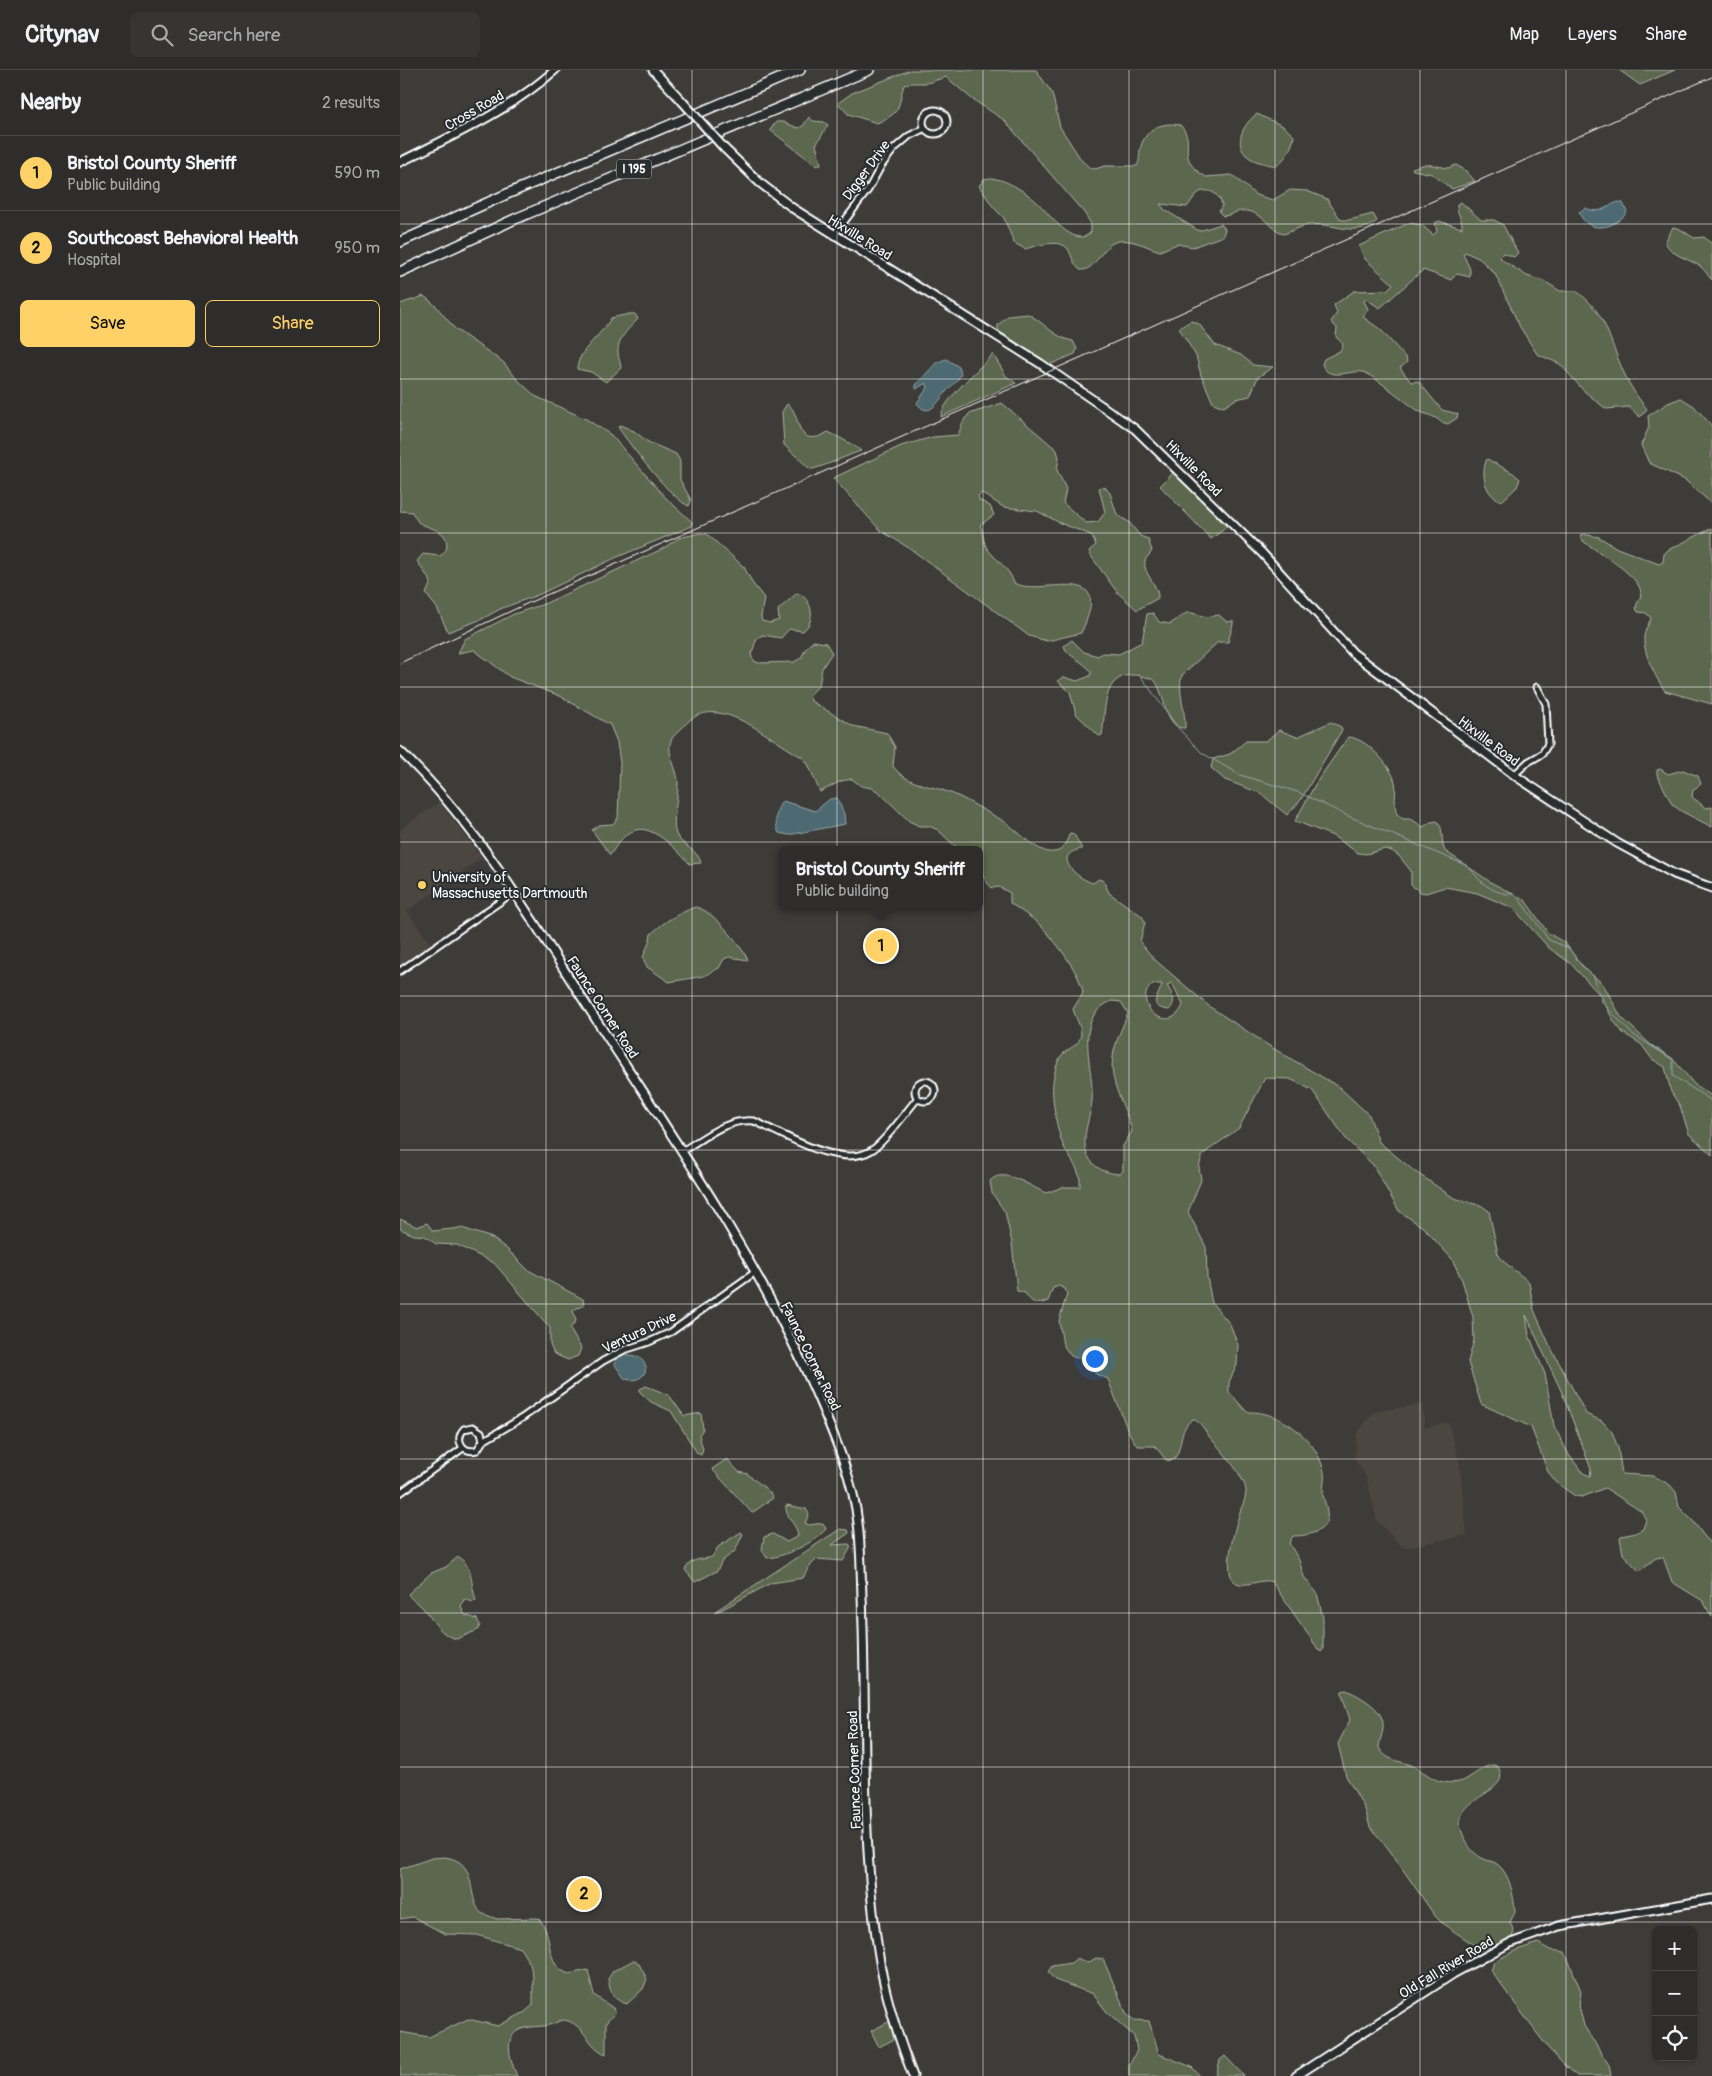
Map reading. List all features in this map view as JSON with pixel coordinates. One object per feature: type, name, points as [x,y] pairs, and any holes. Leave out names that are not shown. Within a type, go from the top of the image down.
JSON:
[{"type":"highway","name":"I 195","points":[[400,242],[507,194],[800,70]]},
{"type":"highway","name":"I 195","points":[[400,272],[530,213],[869,70]]},
{"type":"street","name":"Cross Road","points":[[400,162],[486,119],[529,91],[555,70]]},
{"type":"street","name":"Hixville Road","points":[[653,70],[724,148],[773,194],[834,235],[1047,367],[1142,434],[1258,548],[1353,653],[1514,775],[1616,843],[1674,874],[1712,888]]},
{"type":"street","name":"Digger Drive","points":[[938,111],[945,116],[946,125],[940,132],[932,133],[925,128],[924,119],[929,112],[938,111]]},
{"type":"street","name":"Digger Drive","points":[[834,235],[868,190],[881,166],[895,148],[909,136],[925,128]]},
{"type":"street","points":[[1514,775],[1528,762],[1542,754],[1548,744],[1546,704],[1537,687]]},
{"type":"street","name":"Faunce Corner Road","points":[[400,751],[433,784],[458,813],[514,892],[682,1152],[780,1319],[828,1419],[844,1462],[856,1510],[864,1636],[866,1785],[874,1914],[884,1986],[896,2030],[913,2076]]},
{"type":"street","points":[[400,971],[514,892]]},
{"type":"street","points":[[928,1082],[933,1085],[935,1092],[932,1098],[927,1101],[918,1099],[914,1093],[918,1084],[928,1082]]},
{"type":"street","points":[[682,1152],[728,1124],[746,1120],[754,1121],[823,1151],[851,1157],[862,1155],[880,1144],[918,1099]]},
{"type":"street","name":"Ventura Drive","points":[[400,1493],[463,1448],[473,1451],[480,1448],[483,1441],[522,1418],[610,1357],[671,1332],[754,1273]]},
{"type":"street","points":[[463,1448],[460,1444],[460,1436],[466,1428],[473,1428],[479,1431],[483,1441]]},
{"type":"street","name":"Old Fall River Road","points":[[1296,2076],[1453,1974],[1523,1938],[1559,1926],[1601,1917],[1712,1899]]},
{"type":"shaded area","name":"University of Massachusetts Dartmouth","points":[[439,802],[482,858],[407,911],[431,945],[400,967],[400,830]]},
{"type":"shaded area","points":[[1422,1404],[1425,1428],[1448,1422],[1459,1460],[1467,1535],[1403,1548],[1377,1521],[1366,1476],[1355,1460],[1357,1433],[1374,1412]]},
{"type":"green space","points":[[910,70],[1036,70],[1052,93],[1060,127],[1082,161],[1089,167],[1095,169],[1105,166],[1137,166],[1142,143],[1149,132],[1166,124],[1180,125],[1185,131],[1188,157],[1191,163],[1196,170],[1206,177],[1232,175],[1256,195],[1273,200],[1290,190],[1307,191],[1327,199],[1341,220],[1373,214],[1377,221],[1360,229],[1317,224],[1307,225],[1284,234],[1260,216],[1248,211],[1239,211],[1223,216],[1219,212],[1222,205],[1219,198],[1212,192],[1205,191],[1196,195],[1187,207],[1160,204],[1165,210],[1199,231],[1221,224],[1225,229],[1223,236],[1193,247],[1177,244],[1160,251],[1138,243],[1115,242],[1090,267],[1080,270],[1074,263],[1068,249],[1064,246],[1054,243],[1025,249],[1014,243],[1004,218],[994,208],[979,186],[984,179],[998,179],[1021,190],[1039,204],[1070,234],[1078,237],[1085,236],[1091,232],[1091,224],[1085,214],[1004,120],[972,99],[946,77],[927,83],[904,85],[898,108],[891,116],[877,123],[848,114],[838,103],[852,93]]},
{"type":"green space","points":[[1619,70],[1675,70],[1640,85]]},
{"type":"green space","points":[[1257,114],[1283,126],[1294,136],[1288,152],[1276,166],[1252,159],[1242,150],[1242,133],[1248,122]]},
{"type":"green space","points":[[809,117],[813,121],[824,122],[828,125],[816,145],[821,164],[817,166],[770,130],[776,122],[783,122],[798,128],[803,126]]},
{"type":"green space","points":[[1426,164],[1448,168],[1456,165],[1465,170],[1475,181],[1452,189],[1432,174],[1413,170],[1412,168]]},
{"type":"green space","points":[[1461,202],[1481,220],[1494,220],[1503,225],[1518,253],[1514,257],[1503,253],[1500,256],[1502,260],[1527,276],[1544,281],[1560,291],[1576,291],[1593,307],[1600,316],[1626,377],[1647,409],[1640,417],[1629,407],[1606,409],[1584,391],[1560,364],[1537,354],[1520,327],[1495,274],[1480,259],[1465,252],[1463,254],[1470,269],[1470,277],[1457,274],[1451,280],[1423,270],[1380,308],[1366,299],[1364,301],[1368,309],[1363,317],[1381,330],[1406,358],[1407,362],[1400,368],[1411,382],[1418,381],[1442,410],[1458,414],[1457,418],[1448,424],[1441,422],[1417,410],[1363,372],[1334,374],[1329,373],[1325,369],[1322,364],[1324,359],[1340,351],[1343,344],[1336,337],[1337,328],[1331,322],[1337,313],[1334,305],[1354,291],[1387,290],[1393,284],[1365,259],[1359,246],[1409,223],[1422,225],[1433,235],[1437,232],[1435,223],[1439,221],[1462,228],[1457,207],[1457,204]]},
{"type":"green space","points":[[1673,227],[1694,238],[1704,237],[1712,244],[1712,280],[1700,266],[1675,253],[1665,242]]},
{"type":"green space","points":[[424,296],[436,306],[455,329],[503,362],[535,396],[586,419],[611,435],[665,497],[692,522],[692,526],[615,558],[540,594],[448,632],[437,608],[426,594],[431,582],[417,561],[423,554],[440,556],[446,550],[447,543],[443,534],[418,522],[412,512],[400,511],[400,304]]},
{"type":"green space","points":[[635,314],[638,319],[625,334],[618,347],[621,368],[606,382],[591,372],[577,369],[581,356],[611,318]]},
{"type":"green space","points":[[1028,314],[1060,337],[1073,341],[1077,349],[1075,354],[1049,365],[998,332],[998,325],[1008,316]]},
{"type":"green space","points":[[1191,321],[1199,324],[1215,345],[1241,355],[1253,365],[1273,367],[1258,377],[1250,396],[1236,399],[1224,407],[1213,403],[1201,375],[1196,356],[1179,328]]},
{"type":"green space","points":[[993,354],[1006,376],[1016,383],[941,417],[947,403],[954,394]]},
{"type":"green space","points":[[1681,398],[1694,406],[1712,426],[1712,504],[1685,480],[1649,463],[1641,445],[1649,427],[1648,416],[1668,403]]},
{"type":"green space","points":[[1002,403],[1057,450],[1059,458],[1057,470],[1066,489],[1063,503],[1086,523],[1098,522],[1105,512],[1099,488],[1104,486],[1110,493],[1117,515],[1129,522],[1140,536],[1148,539],[1152,551],[1146,560],[1145,566],[1156,588],[1158,598],[1137,610],[1117,592],[1091,556],[1089,551],[1096,545],[1091,535],[1060,523],[1037,511],[1003,507],[982,493],[978,496],[979,500],[990,506],[994,515],[980,525],[985,543],[991,553],[1006,568],[1014,583],[1026,586],[1071,586],[1083,588],[1090,596],[1090,610],[1081,633],[1047,641],[1029,636],[912,550],[880,530],[833,478],[901,446],[933,437],[958,435],[963,422],[969,414]]},
{"type":"green space","points":[[787,404],[794,413],[801,431],[805,435],[818,437],[828,432],[861,451],[810,469],[784,445],[782,412]]},
{"type":"green space","points":[[620,425],[634,431],[648,442],[676,454],[680,461],[680,480],[691,500],[689,506],[662,483],[631,446],[618,427]]},
{"type":"green space","points":[[1487,459],[1513,473],[1520,479],[1517,487],[1502,501],[1496,499],[1488,490],[1484,477]]},
{"type":"green space","points":[[1174,472],[1227,527],[1211,539],[1160,486]]},
{"type":"green space","points":[[1712,528],[1712,704],[1665,691],[1646,654],[1644,635],[1651,618],[1646,613],[1638,612],[1636,608],[1641,595],[1639,586],[1617,564],[1583,541],[1580,535],[1599,537],[1617,548],[1659,564],[1663,562],[1664,554],[1668,550]]},
{"type":"green space","points":[[700,533],[707,534],[744,567],[753,584],[764,598],[762,621],[770,623],[779,620],[778,610],[797,593],[802,596],[809,604],[811,610],[810,621],[807,626],[803,631],[789,629],[781,638],[763,635],[757,638],[751,655],[754,661],[759,663],[794,662],[801,658],[806,648],[813,641],[826,643],[832,653],[822,668],[819,686],[809,695],[811,701],[853,726],[887,733],[895,747],[893,766],[904,777],[948,792],[969,802],[1002,820],[1041,849],[1048,852],[1061,850],[1070,833],[1074,834],[1082,849],[1068,856],[1069,866],[1079,876],[1093,883],[1099,879],[1104,881],[1109,893],[1142,916],[1145,922],[1140,942],[1154,959],[1210,1007],[1271,1047],[1339,1087],[1369,1115],[1379,1142],[1414,1171],[1454,1198],[1482,1206],[1489,1211],[1498,1254],[1503,1261],[1529,1282],[1534,1310],[1549,1344],[1586,1414],[1602,1421],[1612,1432],[1618,1448],[1622,1474],[1654,1476],[1670,1485],[1676,1492],[1679,1507],[1692,1520],[1711,1545],[1712,1617],[1703,1601],[1672,1582],[1663,1557],[1656,1558],[1639,1571],[1623,1554],[1620,1538],[1643,1529],[1646,1520],[1642,1512],[1605,1488],[1582,1497],[1575,1496],[1558,1484],[1548,1472],[1531,1427],[1481,1404],[1468,1362],[1474,1340],[1473,1317],[1462,1280],[1452,1259],[1424,1228],[1399,1211],[1373,1165],[1346,1139],[1312,1090],[1290,1079],[1265,1078],[1239,1128],[1202,1155],[1199,1168],[1201,1180],[1188,1212],[1206,1247],[1207,1277],[1212,1303],[1230,1324],[1238,1345],[1237,1365],[1229,1382],[1229,1392],[1247,1412],[1271,1416],[1283,1421],[1304,1436],[1319,1457],[1324,1471],[1323,1495],[1327,1508],[1325,1525],[1311,1534],[1293,1536],[1289,1543],[1299,1560],[1304,1577],[1317,1593],[1323,1618],[1323,1650],[1321,1652],[1318,1649],[1272,1582],[1263,1581],[1241,1584],[1233,1580],[1229,1566],[1231,1545],[1246,1491],[1242,1479],[1233,1465],[1202,1426],[1193,1419],[1184,1429],[1178,1452],[1171,1461],[1166,1460],[1155,1446],[1137,1446],[1128,1431],[1108,1379],[1096,1374],[1086,1361],[1071,1356],[1063,1345],[1059,1321],[1067,1294],[1065,1289],[1059,1286],[1053,1288],[1048,1301],[1041,1303],[1035,1303],[1025,1293],[1017,1291],[1012,1243],[1005,1212],[992,1193],[990,1181],[996,1177],[1009,1177],[1046,1193],[1063,1187],[1080,1187],[1079,1175],[1063,1145],[1059,1132],[1055,1114],[1053,1082],[1061,1056],[1076,1044],[1080,1038],[1080,1028],[1073,1009],[1083,993],[1072,966],[1045,930],[1036,921],[1010,903],[1010,893],[999,887],[992,888],[985,880],[983,873],[983,846],[955,846],[938,830],[929,826],[919,826],[909,821],[879,792],[872,788],[861,786],[852,779],[841,781],[820,792],[808,764],[802,757],[743,721],[727,715],[711,713],[697,716],[672,738],[670,744],[670,753],[678,781],[674,822],[676,834],[682,842],[697,854],[701,863],[690,864],[664,839],[647,830],[639,829],[624,837],[610,855],[592,830],[599,825],[613,824],[618,818],[620,763],[617,742],[610,725],[560,696],[510,677],[474,650],[458,653],[465,639],[514,614],[544,604],[662,549],[679,538]],"holes":[[[1172,983],[1183,1005],[1177,1015],[1169,1019],[1161,1018],[1148,1008],[1146,1000],[1147,991],[1153,984],[1162,984],[1156,1003],[1158,1006],[1169,1010],[1172,1007],[1173,1001],[1172,994],[1167,985]],[[1112,1001],[1121,1002],[1128,1013],[1115,1045],[1112,1066],[1115,1085],[1132,1131],[1123,1146],[1123,1171],[1119,1174],[1110,1173],[1097,1167],[1088,1156],[1085,1142],[1092,1101],[1088,1031],[1092,1019],[1099,1009]],[[1526,1315],[1563,1395],[1591,1469],[1590,1476],[1583,1473],[1569,1455],[1554,1426],[1545,1374],[1529,1335]]]},
{"type":"green space","points":[[1188,612],[1207,617],[1219,615],[1227,622],[1233,621],[1233,624],[1228,642],[1218,642],[1182,675],[1180,688],[1185,728],[1178,727],[1169,717],[1155,681],[1144,676],[1132,675],[1122,677],[1110,689],[1105,707],[1102,735],[1099,736],[1076,714],[1070,692],[1058,681],[1064,677],[1077,681],[1090,676],[1091,672],[1069,653],[1064,646],[1072,640],[1084,652],[1098,656],[1103,653],[1119,654],[1142,642],[1147,614],[1153,613],[1159,622],[1170,624]]},
{"type":"green space","points":[[1331,722],[1341,727],[1342,730],[1300,801],[1287,815],[1260,793],[1225,780],[1211,768],[1213,759],[1230,754],[1246,741],[1266,741],[1279,730],[1297,737]]},
{"type":"green space","points":[[1348,737],[1355,738],[1369,747],[1383,760],[1393,775],[1397,814],[1403,819],[1411,819],[1423,827],[1437,821],[1441,828],[1445,851],[1492,883],[1525,900],[1548,933],[1565,943],[1582,966],[1603,984],[1621,1017],[1651,1045],[1672,1058],[1695,1085],[1712,1096],[1712,1155],[1689,1134],[1680,1106],[1671,1092],[1665,1067],[1652,1059],[1641,1044],[1623,1033],[1613,1020],[1601,996],[1570,963],[1549,948],[1513,908],[1477,893],[1445,887],[1426,893],[1420,892],[1411,885],[1411,871],[1399,856],[1392,851],[1385,849],[1366,854],[1358,853],[1333,836],[1295,821],[1316,783]]},
{"type":"green space","points":[[1660,769],[1668,774],[1683,770],[1698,776],[1701,784],[1693,790],[1692,797],[1706,808],[1712,807],[1712,827],[1681,811],[1672,804],[1657,775],[1657,770]]},
{"type":"green space","points":[[695,907],[709,914],[733,937],[748,960],[729,957],[724,959],[719,968],[704,976],[669,982],[647,967],[643,958],[651,934],[672,918]]},
{"type":"green space","points":[[400,1219],[417,1227],[427,1223],[433,1231],[462,1228],[492,1238],[507,1249],[528,1270],[583,1299],[584,1305],[573,1310],[576,1321],[570,1329],[581,1348],[578,1356],[568,1360],[554,1354],[550,1345],[550,1328],[494,1263],[457,1245],[436,1244],[425,1236],[414,1235],[400,1229]]},
{"type":"green space","points":[[646,1386],[669,1395],[684,1416],[701,1413],[703,1429],[699,1435],[703,1449],[701,1455],[697,1453],[671,1411],[651,1402],[640,1392],[640,1389]]},
{"type":"green space","points":[[727,1459],[739,1472],[748,1474],[765,1488],[773,1498],[752,1513],[712,1469]]},
{"type":"green space","points":[[786,1505],[806,1509],[809,1514],[805,1523],[809,1525],[823,1523],[826,1529],[799,1548],[782,1555],[767,1558],[762,1550],[764,1537],[773,1534],[787,1542],[798,1536],[796,1528],[787,1513]]},
{"type":"green space","points":[[840,1529],[848,1530],[849,1533],[832,1545],[849,1544],[851,1547],[843,1561],[817,1559],[809,1567],[803,1578],[771,1583],[714,1612]]},
{"type":"green space","points":[[741,1532],[743,1534],[735,1551],[722,1561],[717,1571],[695,1582],[685,1570],[690,1563],[712,1557],[718,1547]]},
{"type":"green space","points":[[458,1557],[463,1560],[469,1570],[476,1600],[473,1602],[464,1599],[461,1607],[465,1615],[477,1619],[480,1625],[478,1630],[457,1639],[441,1631],[422,1607],[408,1594],[431,1573],[446,1567]]},
{"type":"green space","points":[[1346,1690],[1369,1703],[1379,1713],[1382,1718],[1383,1727],[1379,1748],[1389,1758],[1411,1765],[1433,1778],[1451,1783],[1464,1781],[1487,1766],[1497,1766],[1500,1771],[1500,1779],[1496,1785],[1464,1811],[1460,1821],[1462,1832],[1471,1849],[1481,1858],[1497,1864],[1508,1879],[1515,1912],[1510,1922],[1514,1932],[1511,1939],[1482,1950],[1443,1924],[1435,1916],[1388,1848],[1370,1827],[1365,1809],[1346,1776],[1338,1744],[1350,1720],[1342,1694],[1342,1691]]},
{"type":"green space","points":[[445,1857],[456,1860],[468,1872],[476,1906],[481,1913],[497,1919],[538,1918],[546,1932],[552,1957],[561,1970],[569,1974],[588,1970],[594,1995],[613,2008],[615,2013],[606,2023],[606,2054],[600,2051],[576,2025],[563,2020],[549,2025],[525,2028],[513,2035],[509,2048],[517,2076],[400,2076],[400,2032],[429,2037],[468,2019],[498,2026],[525,2012],[533,2005],[533,1977],[530,1964],[520,1948],[477,1935],[445,1934],[413,1917],[400,1919],[400,1869],[432,1858]]},
{"type":"green space","points":[[1538,1943],[1550,1950],[1565,1952],[1581,1991],[1579,2005],[1584,2026],[1609,2065],[1611,2076],[1577,2076],[1567,2068],[1548,2048],[1491,1971],[1494,1962],[1514,1951]]},
{"type":"green space","points":[[1077,1958],[1087,1963],[1096,1958],[1103,1959],[1127,2015],[1134,2020],[1149,2021],[1159,2054],[1192,2067],[1200,2076],[1129,2076],[1129,2065],[1137,2050],[1134,2036],[1107,2012],[1093,1994],[1055,1980],[1048,1972],[1052,1966],[1071,1963]]},
{"type":"green space","points":[[634,1960],[639,1964],[647,1979],[643,1989],[627,2004],[615,1998],[608,1979],[613,1971]]},
{"type":"green space","points":[[890,2021],[896,2038],[879,2047],[871,2031]]},
{"type":"green space","points":[[1225,2056],[1244,2076],[1216,2076],[1220,2060]]},
{"type":"water","points":[[1618,202],[1623,203],[1627,212],[1616,222],[1602,227],[1595,227],[1589,224],[1583,220],[1579,212],[1586,208],[1595,211],[1602,210]]},
{"type":"water","points":[[946,359],[959,367],[961,374],[933,407],[925,410],[917,403],[928,387],[926,383],[916,389],[916,385],[936,363]]},
{"type":"water","points":[[837,798],[844,814],[845,824],[788,835],[779,833],[776,825],[776,816],[778,808],[783,801],[815,811],[830,799]]},
{"type":"water","points":[[625,1354],[640,1357],[646,1366],[644,1374],[640,1378],[633,1380],[625,1379],[615,1365],[616,1359]]},
{"type":"waterway","points":[[1139,674],[1179,729],[1202,753],[1240,775],[1298,792],[1348,816],[1468,866],[1488,887],[1500,892],[1516,895],[1549,940],[1569,948],[1577,960],[1594,977],[1602,1002],[1631,1033],[1673,1060],[1673,1076],[1712,1101]]},
{"type":"railway","points":[[400,663],[526,604],[1712,77]]},
{"type":"place","name":"University of Massachusetts Dartmouth","points":[[422,885]]},
{"type":"place","name":"Bristol County Sheriff","points":[[881,946]]},
{"type":"place","name":"Southcoast Behavioral Health","points":[[584,1894]]}]
